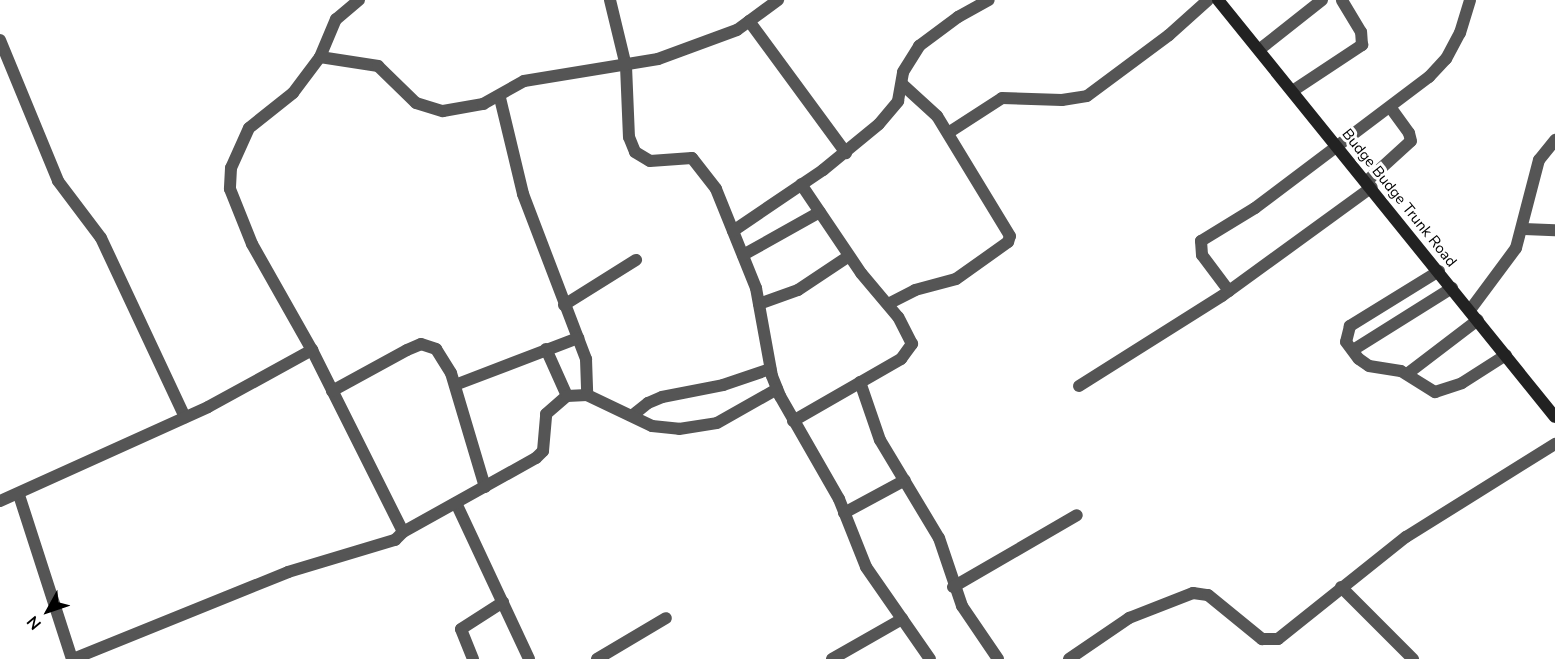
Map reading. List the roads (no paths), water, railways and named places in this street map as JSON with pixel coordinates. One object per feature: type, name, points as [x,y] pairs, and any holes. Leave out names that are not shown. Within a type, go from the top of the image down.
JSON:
[{"type":"main road","name":"Budge Budge Trunk Road","points":[[1218,0],[1294,90],[1555,417]]},
{"type":"street","points":[[359,0],[330,28],[320,57],[293,93],[249,128],[231,168],[230,189],[252,244],[312,350],[403,532]]},
{"type":"street","points":[[610,0],[626,66],[629,137],[635,152],[650,161],[692,158],[716,189],[759,304],[770,369],[777,389],[793,421],[822,467],[866,567],[930,659]]},
{"type":"street","points":[[320,57],[378,66],[416,103],[428,110],[442,111],[500,98],[524,81],[658,59],[718,38],[750,21],[764,4],[778,0]]},
{"type":"street","points":[[733,231],[846,153],[898,101],[908,61],[920,46],[958,17],[989,0]]},
{"type":"street","points":[[948,134],[1002,98],[1062,100],[1087,96],[1169,35],[1208,0]]},
{"type":"street","points":[[1260,49],[1321,0]]},
{"type":"street","points":[[1294,90],[1362,45],[1361,32],[1341,0]]},
{"type":"street","points":[[1229,291],[1202,255],[1202,241],[1255,208],[1339,146],[1390,107],[1446,59],[1460,33],[1470,0]]},
{"type":"street","points":[[750,21],[846,153]]},
{"type":"street","points":[[0,40],[58,181],[101,238],[185,417]]},
{"type":"street","points":[[888,304],[915,290],[956,279],[1008,242],[1006,224],[937,116],[903,85]]},
{"type":"street","points":[[500,98],[524,194],[589,369],[587,395]]},
{"type":"street","points":[[1079,386],[1229,291],[1369,184],[1411,141],[1409,133],[1390,107]]},
{"type":"street","points":[[1470,310],[1510,256],[1522,230],[1539,159],[1555,140]]},
{"type":"street","points":[[793,421],[910,350],[912,344],[906,330],[888,304],[849,256],[801,184]]},
{"type":"street","points":[[742,255],[820,212]]},
{"type":"street","points":[[1522,230],[1555,230]]},
{"type":"street","points":[[759,304],[803,287],[849,256]]},
{"type":"street","points":[[564,305],[636,260]]},
{"type":"street","points":[[1439,271],[1350,326],[1346,334],[1353,350],[1369,366],[1407,374],[1428,390],[1442,392],[1506,355]]},
{"type":"street","points":[[1353,350],[1452,288]]},
{"type":"street","points":[[1407,374],[1478,320]]},
{"type":"street","points":[[455,385],[578,338]]},
{"type":"street","points":[[332,391],[421,345],[435,349],[444,358],[455,385],[485,487]]},
{"type":"street","points":[[546,349],[567,396]]},
{"type":"street","points":[[0,501],[19,495],[185,417],[312,350]]},
{"type":"street","points":[[633,415],[648,403],[662,397],[723,385],[770,369]]},
{"type":"street","points":[[860,382],[880,440],[939,538],[953,587],[998,659]]},
{"type":"street","points":[[19,495],[73,659],[288,572],[383,546],[403,532],[485,487],[543,451],[546,414],[567,396],[587,395],[660,428],[699,427],[717,423],[777,389]]},
{"type":"street","points":[[1070,659],[1129,618],[1192,593],[1208,595],[1250,631],[1270,642],[1406,537],[1555,444]]},
{"type":"street","points":[[844,513],[905,480]]},
{"type":"street","points":[[456,503],[530,659]]},
{"type":"street","points":[[953,587],[1077,514]]},
{"type":"street","points":[[1341,587],[1413,659]]},
{"type":"street","points":[[473,659],[461,629],[503,602]]},
{"type":"street","points":[[597,659],[617,654],[666,618]]},
{"type":"street","points":[[832,659],[902,619]]}]
